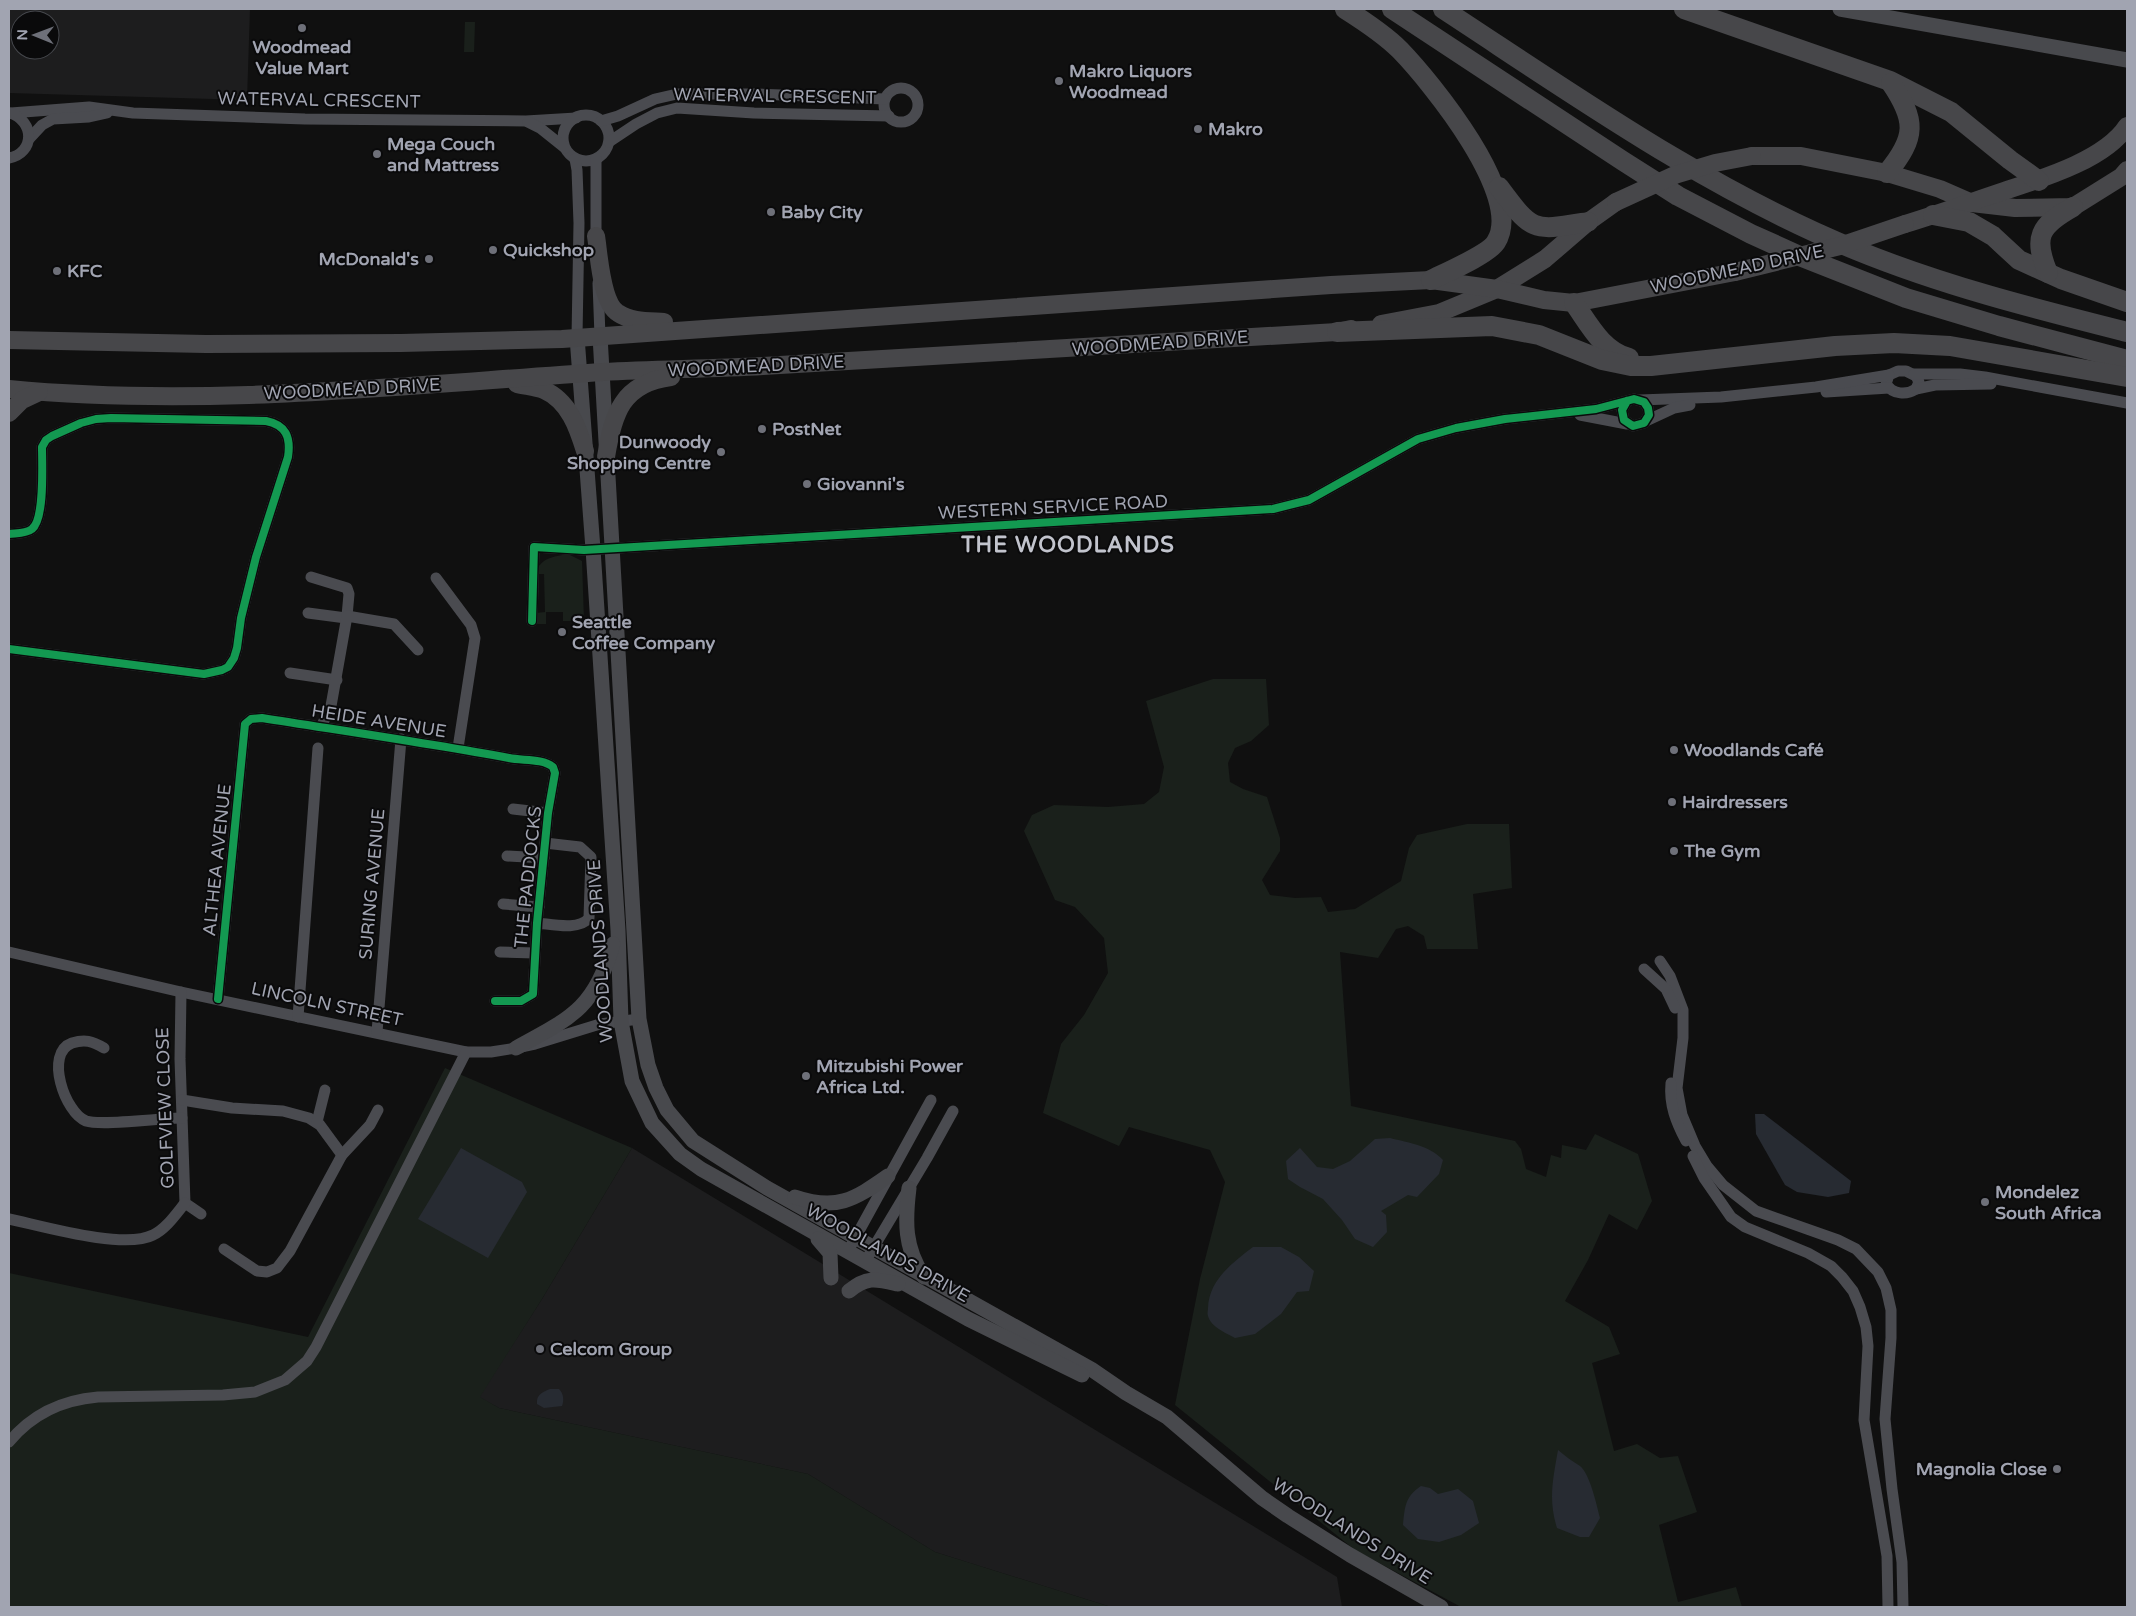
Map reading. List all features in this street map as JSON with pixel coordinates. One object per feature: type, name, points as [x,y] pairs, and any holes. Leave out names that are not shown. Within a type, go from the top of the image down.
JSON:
[{"type":"highway","points":[[1345,9],[1368,24],[1400,50],[1450,109],[1491,175],[1519,213],[1537,227],[1548,229],[1588,222]]},
{"type":"highway","points":[[1392,9],[1678,196],[1752,234],[1802,257],[1906,298],[1999,326],[2127,360]]},
{"type":"highway","points":[[1442,9],[1625,128],[1708,178],[1766,209],[1854,250],[1912,272],[2006,301],[2127,332]]},
{"type":"highway","points":[[1684,9],[1890,81],[1951,112],[2039,181]]},
{"type":"highway","points":[[1888,173],[1900,158],[1907,144],[1910,130],[1910,118],[1905,103],[1890,81]]},
{"type":"highway","points":[[1431,280],[1486,251],[1496,243],[1501,230],[1502,219],[1500,204],[1491,175]]},
{"type":"highway","points":[[2048,273],[2040,254],[2040,239],[2055,217],[2073,208]]},
{"type":"highway","points":[[1933,215],[1969,222],[1993,236],[2019,260],[2048,273],[2127,302]]},
{"type":"highway","points":[[1574,303],[1602,342],[1618,355],[1636,359],[1679,363]]},
{"type":"highway","points":[[1337,332],[1492,326],[1539,335],[1602,360],[1631,366],[1651,366],[1835,346],[1894,343],[1950,346],[2127,377]]},
{"type":"main road","points":[[1840,9],[2127,60]]},
{"type":"main road","name":"WOODMEAD DRIVE","points":[[9,340],[215,344],[577,338],[725,326],[1312,286],[1431,280],[1497,289],[1544,300],[1574,303],[1735,272],[1840,246],[2039,181],[2111,144],[2127,126]]},
{"type":"main road","name":"WOODMEAD DRIVE","points":[[9,389],[154,397],[219,396],[417,387],[602,372],[743,367],[1337,332],[1439,313],[1497,289],[1545,259],[1588,222],[1616,202],[1675,175],[1715,163],[1752,156],[1802,156],[1888,173],[1940,189],[1972,203],[2015,208],[2073,208]]},
{"type":"main road","points":[[2073,208],[2121,177],[2127,170]]},
{"type":"main road","points":[[596,236],[608,298],[617,313],[635,319],[725,326]]},
{"type":"main road","name":"WOODLANDS DRIVE","points":[[600,336],[639,1019],[648,1065],[656,1088],[667,1110],[693,1141],[851,1244],[869,1254],[925,1278],[1091,1370],[1166,1417],[1262,1498],[1288,1516],[1441,1607]]},
{"type":"main road","name":"WOODLANDS DRIVE","points":[[577,338],[618,930],[621,1021],[632,1081],[652,1123],[680,1154],[701,1169],[810,1231],[851,1244]]},
{"type":"main road","points":[[606,457],[612,424],[627,397],[638,388],[664,378],[743,367]]},
{"type":"main road","points":[[498,379],[544,390],[563,404],[572,415],[585,451]]},
{"type":"main road","points":[[9,413],[22,400],[40,392]]},
{"type":"main road","points":[[516,1048],[564,1022],[586,1001],[603,977],[618,930]]},
{"type":"main road","points":[[767,1188],[803,1200],[832,1204],[858,1197],[888,1176]]},
{"type":"main road","points":[[909,1188],[906,1236],[916,1265],[925,1278]]},
{"type":"main road","points":[[810,1231],[830,1253],[831,1278]]},
{"type":"main road","name":"WOODLANDS DRIVE","points":[[869,1254],[911,1286],[968,1320],[1040,1356],[1126,1393]]},
{"type":"main road","points":[[849,1291],[857,1284],[868,1280],[911,1286]]},
{"type":"street","points":[[900,87],[912,91],[918,100],[917,112],[908,120],[896,121],[885,111],[885,99],[890,91],[900,87]]},
{"type":"street","name":"WATERVAL CRESCENT","points":[[601,121],[618,116],[655,99],[677,94],[755,94],[885,99]]},
{"type":"street","name":"WATERVAL CRESCENT","points":[[10,113],[89,107],[111,112],[305,119],[526,121],[576,118]]},
{"type":"street","name":"WATERVAL CRESCENT","points":[[609,142],[657,113],[677,108],[754,113],[889,116]]},
{"type":"street","name":"WATERVAL CRESCENT","points":[[9,158],[17,156],[23,151],[29,139],[42,125],[53,119],[89,117],[111,112]]},
{"type":"street","points":[[10,113],[23,120],[27,125],[29,139]]},
{"type":"street","points":[[565,148],[564,133],[567,126],[576,118],[587,115],[601,121],[606,127],[609,142],[602,155],[589,161],[575,159]]},
{"type":"street","points":[[526,121],[540,128],[565,148],[575,159],[579,223],[577,338]]},
{"type":"street","points":[[596,159],[596,236],[600,336]]},
{"type":"street","points":[[2013,384],[1935,385],[1900,393],[1889,388],[1681,406],[1637,426],[1627,424],[1622,413],[1627,401],[1634,399],[1685,400],[1816,387],[1889,375],[1898,371],[1914,374],[1960,374],[2127,403]]},
{"type":"street","points":[[1914,374],[1919,382],[1916,389]]},
{"type":"street","points":[[1889,375],[1886,384],[1889,388]]},
{"type":"street","points":[[1640,400],[1648,408],[1649,415],[1646,421]]},
{"type":"street","name":"WESTERN SERVICE ROAD","points":[[532,622],[534,547],[593,549],[1273,509],[1315,498],[1418,439],[1435,433],[1474,424],[1566,413],[1627,401]]},
{"type":"street","name":"WESTERN SERVICE ROAD","points":[[1566,413],[1627,424]]},
{"type":"street","points":[[9,534],[32,529],[39,519],[42,447],[46,440],[81,423],[111,418],[266,421],[276,423],[288,436],[290,446],[288,457],[256,557],[241,618],[237,648],[234,658],[228,667],[204,674],[9,648]]},
{"type":"street","points":[[311,578],[345,586],[349,594],[347,617],[331,706],[321,727]]},
{"type":"street","points":[[436,578],[470,625],[476,638],[458,748]]},
{"type":"street","points":[[308,613],[394,624],[418,650]]},
{"type":"street","points":[[290,673],[336,680]]},
{"type":"street","name":"HEIDE AVENUE","points":[[245,724],[251,719],[262,718],[458,748],[511,759]]},
{"type":"street","name":"ALTHEA AVENUE","points":[[218,999],[245,724]]},
{"type":"street","name":"SURING AVENUE","points":[[377,1032],[401,739]]},
{"type":"street","points":[[298,1017],[318,748]]},
{"type":"street","name":"THE PADDOCKS","points":[[495,1001],[521,1001],[531,996],[534,990],[538,907],[548,813],[555,773],[553,767],[546,763],[511,759]]},
{"type":"street","name":"THE PADDOCKS","points":[[513,810],[548,813]]},
{"type":"street","name":"THE PADDOCKS","points":[[537,923],[574,925],[586,922],[590,918],[591,857],[580,847],[545,843]]},
{"type":"street","name":"THE PADDOCKS","points":[[507,856],[544,858]]},
{"type":"street","name":"THE PADDOCKS","points":[[503,904],[538,907]]},
{"type":"street","name":"LINCOLN STREET","points":[[9,952],[181,992],[466,1052],[491,1052],[516,1048],[600,1024],[639,1019]]},
{"type":"street","name":"THE PADDOCKS","points":[[500,952],[535,953]]},
{"type":"street","points":[[1660,961],[1670,976],[1683,1010],[1683,1038],[1677,1088],[1682,1115],[1695,1146],[1707,1166],[1723,1185],[1756,1211],[1838,1240],[1856,1249],[1867,1258],[1878,1272],[1886,1288],[1891,1310],[1891,1338],[1885,1419],[1902,1562],[1903,1607]]},
{"type":"street","points":[[1644,969],[1666,989],[1673,1001],[1678,1017],[1671,1104],[1677,1124],[1704,1178],[1731,1216],[1746,1227],[1808,1253],[1831,1266],[1848,1284],[1860,1307],[1866,1326],[1868,1346],[1864,1420],[1887,1556],[1888,1607]]},
{"type":"street","name":"GOLFVIEW CLOSE","points":[[181,992],[180,1059],[185,1203],[201,1214]]},
{"type":"street","points":[[104,1048],[92,1042],[79,1041],[63,1049],[58,1059],[62,1087],[74,1112],[81,1118],[97,1123],[182,1118]]},
{"type":"street","points":[[9,1442],[30,1420],[59,1405],[78,1399],[98,1396],[244,1394],[276,1386],[294,1373],[307,1361],[316,1347],[466,1052]]},
{"type":"street","points":[[317,1122],[325,1090]]},
{"type":"street","points":[[182,1100],[232,1108],[283,1111],[317,1122],[342,1155]]},
{"type":"street","points":[[851,1244],[931,1100]]},
{"type":"street","points":[[224,1249],[257,1271],[267,1272],[277,1268],[290,1252],[342,1155],[370,1125],[378,1110]]},
{"type":"street","points":[[869,1254],[953,1111]]},
{"type":"street","points":[[9,1219],[91,1236],[125,1240],[146,1238],[164,1227],[185,1203]]},
{"type":"shaded area","points":[[9,9],[250,9],[247,100],[9,93]]},
{"type":"shaded area","points":[[465,22],[475,22],[474,52],[464,52]]},
{"type":"shaded area","points":[[568,554],[582,561],[584,621],[563,621],[563,612],[546,612],[546,624],[536,624],[536,613],[545,612],[544,574],[535,574],[544,561]]},
{"type":"shaded area","points":[[1213,679],[1266,679],[1269,725],[1251,741],[1235,748],[1228,763],[1230,782],[1243,789],[1267,797],[1280,838],[1280,851],[1262,880],[1270,895],[1295,898],[1321,897],[1328,912],[1355,909],[1401,881],[1409,848],[1417,835],[1467,824],[1509,824],[1512,888],[1473,894],[1478,949],[1427,949],[1424,936],[1408,926],[1396,929],[1378,958],[1340,952],[1351,1106],[1515,1141],[1521,1149],[1526,1169],[1546,1177],[1551,1155],[1561,1158],[1562,1145],[1586,1150],[1595,1134],[1638,1154],[1652,1201],[1637,1230],[1609,1214],[1588,1260],[1565,1301],[1609,1327],[1620,1354],[1592,1363],[1614,1451],[1637,1444],[1660,1458],[1678,1456],[1697,1512],[1659,1525],[1678,1602],[1736,1587],[1742,1607],[1461,1607],[1355,1550],[1175,1405],[1200,1279],[1225,1182],[1210,1150],[1129,1127],[1119,1146],[1043,1113],[1061,1044],[1084,1015],[1108,973],[1104,938],[1075,907],[1055,900],[1024,831],[1032,815],[1054,805],[1108,807],[1144,804],[1159,792],[1164,767],[1146,701]]},
{"type":"shaded area","points":[[445,1068],[632,1148],[542,1299],[480,1397],[499,1408],[808,1474],[935,1552],[1111,1607],[9,1607],[9,1273],[308,1337]]},
{"type":"shaded area","points":[[1755,1114],[1764,1114],[1851,1181],[1849,1193],[1828,1197],[1797,1192],[1785,1185],[1756,1134]]},
{"type":"shaded area","points":[[1390,1138],[1425,1148],[1443,1160],[1439,1174],[1417,1197],[1408,1195],[1381,1211],[1386,1215],[1387,1232],[1373,1247],[1355,1239],[1342,1220],[1323,1199],[1288,1179],[1286,1161],[1300,1148],[1317,1167],[1333,1169],[1350,1161],[1375,1139]]},
{"type":"shaded area","points":[[461,1148],[522,1182],[527,1192],[488,1258],[418,1219]]},
{"type":"shaded area","points":[[632,1148],[1337,1577],[1342,1607],[1111,1607],[935,1552],[808,1474],[499,1408],[479,1397],[542,1299]]},
{"type":"shaded area","points":[[1253,1247],[1281,1247],[1299,1257],[1314,1271],[1309,1291],[1297,1292],[1281,1314],[1255,1334],[1235,1338],[1219,1329],[1210,1320],[1208,1316],[1209,1298],[1212,1289],[1223,1273]]},
{"type":"shaded area","points":[[550,1389],[559,1389],[561,1391],[563,1398],[562,1406],[544,1408],[537,1404],[539,1396]]},
{"type":"shaded area","points":[[1558,1450],[1584,1470],[1590,1483],[1600,1518],[1589,1537],[1580,1537],[1557,1528],[1552,1499]]},
{"type":"shaded area","points":[[1421,1486],[1430,1488],[1438,1494],[1458,1489],[1473,1501],[1479,1523],[1461,1535],[1439,1542],[1418,1539],[1403,1525],[1407,1502],[1412,1494]]},
{"type":"cycle path","points":[[532,621],[534,547],[584,550],[1273,509],[1309,500],[1418,439],[1456,428],[1505,419],[1596,409],[1634,399],[1644,402],[1648,408],[1649,415],[1644,423],[1633,426],[1624,420],[1622,410],[1627,401]]},
{"type":"cycle path","points":[[9,534],[27,532],[36,523],[42,491],[42,447],[46,440],[81,423],[111,418],[266,421],[283,429],[288,438],[288,457],[256,557],[241,618],[237,648],[234,658],[228,667],[204,674],[9,649]]},
{"type":"cycle path","points":[[218,999],[245,724],[251,719],[262,718],[514,759],[538,761],[553,767],[555,773],[548,813],[537,923],[533,994],[521,1001],[495,1001]]},
{"type":"place","name":"Woodmead Value Mart","points":[[302,28]]},
{"type":"place","name":"Makro Liquors Woodmead","points":[[1059,81]]},
{"type":"place","name":"Makro","points":[[1198,129]]},
{"type":"place","name":"Mega Couch and Mattress","points":[[377,154]]},
{"type":"place","name":"Baby City","points":[[771,212]]},
{"type":"place","name":"Quickshop","points":[[493,250]]},
{"type":"place","name":"McDonald's","points":[[429,259]]},
{"type":"place","name":"KFC","points":[[57,271]]},
{"type":"place","name":"PostNet","points":[[762,429]]},
{"type":"place","name":"Dunwoody Shopping Centre","points":[[721,452]]},
{"type":"place","name":"Giovanni's","points":[[807,484]]},
{"type":"place","name":"Seattle Coffee Company","points":[[562,632]]},
{"type":"place","name":"Woodlands Café","points":[[1674,750]]},
{"type":"place","name":"Hairdressers","points":[[1672,802]]},
{"type":"place","name":"The Gym","points":[[1674,851]]},
{"type":"place","name":"Mitzubishi Power Africa Ltd.","points":[[806,1076]]},
{"type":"place","name":"Mondelez South Africa","points":[[1985,1202]]},
{"type":"place","name":"Celcom Group","points":[[540,1349]]},
{"type":"place","name":"Magnolia Close","points":[[2057,1469]]},
{"type":"district","name":"THE WOODLANDS","points":[[1068,545]]}]
